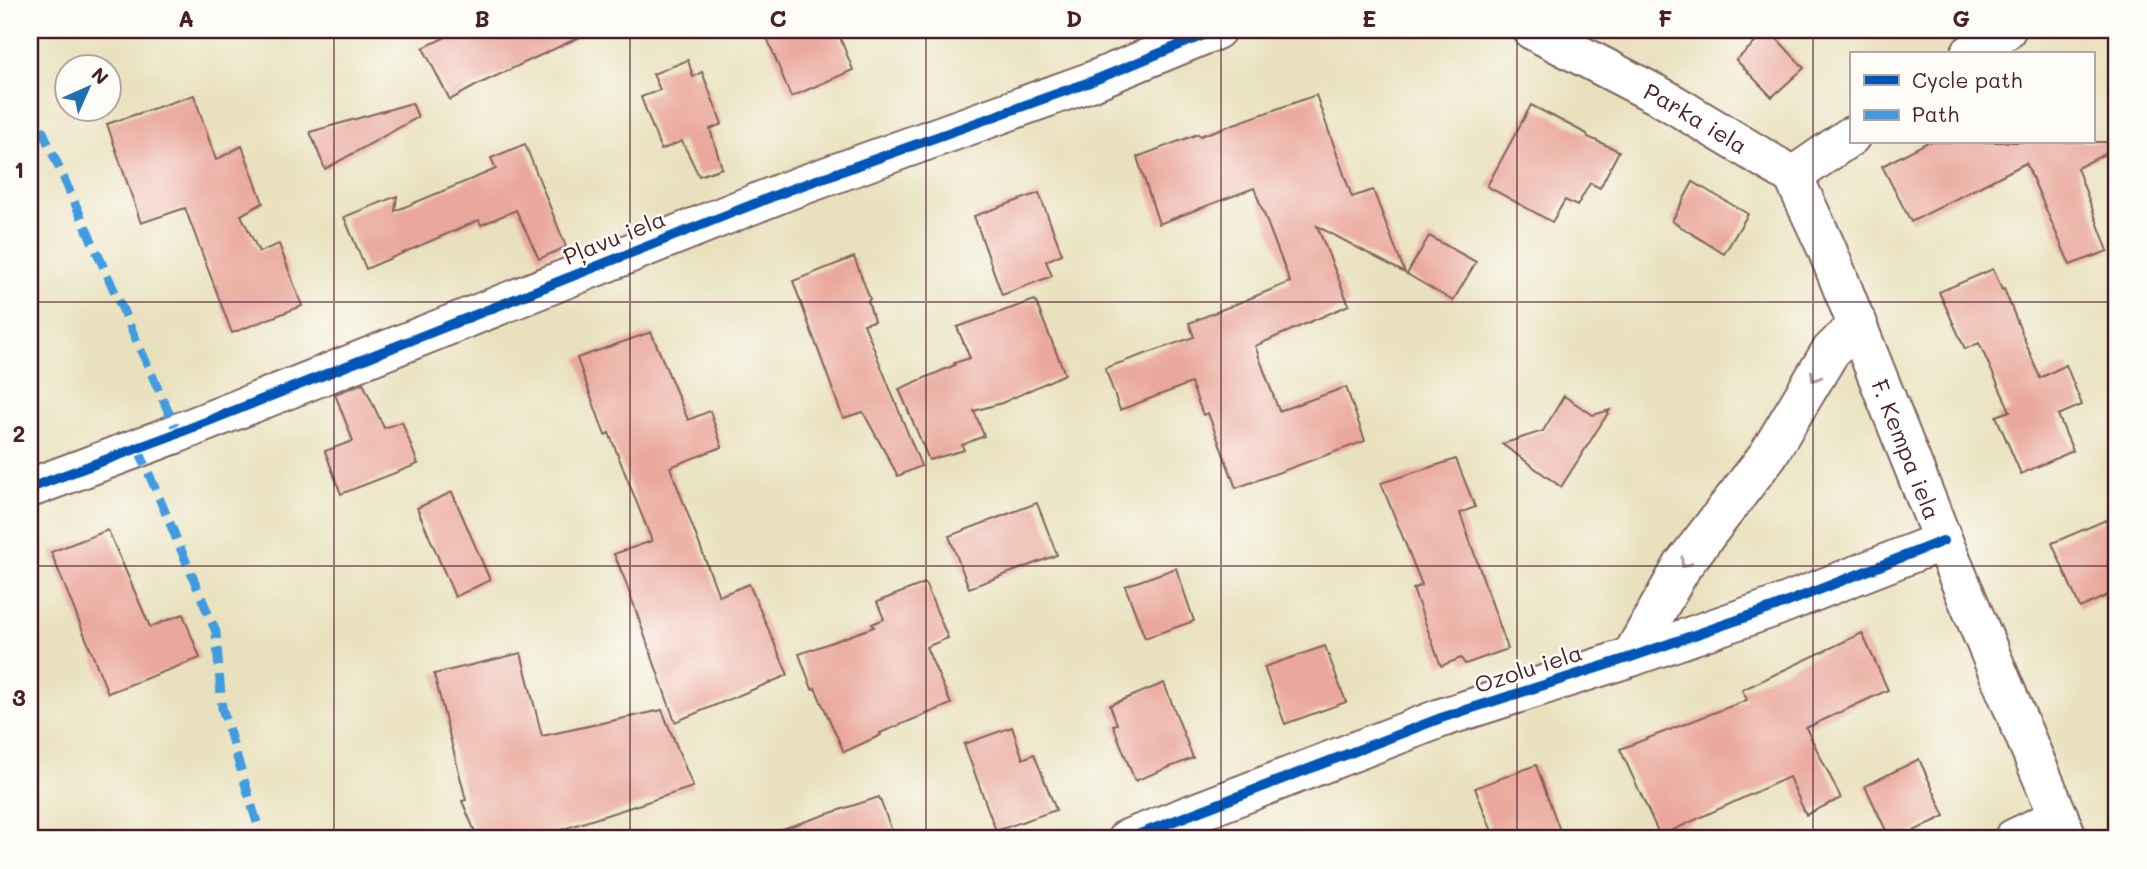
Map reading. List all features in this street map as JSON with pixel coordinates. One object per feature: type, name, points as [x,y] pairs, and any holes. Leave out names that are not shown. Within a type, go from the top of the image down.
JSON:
[{"type":"street","name":"Pļavu iela","points":[[30,488],[191,428],[789,190],[1090,82],[1216,30]]},
{"type":"street","name":"Parka iela","points":[[1532,30],[1665,99],[1793,176]]},
{"type":"street","points":[[1973,52],[2006,30]]},
{"type":"street","points":[[1793,176],[1850,137]]},
{"type":"street","name":"F. Kempa iela","points":[[1793,176],[1858,324],[1943,541],[2063,828]]},
{"type":"street","points":[[1630,657],[1683,565],[1768,455],[1830,352],[1858,324]]},
{"type":"street","name":"Ozolu iela","points":[[1127,839],[1441,718],[1775,607],[1943,541]]},
{"type":"street","points":[[2013,839],[2063,828]]},
{"type":"building","points":[[460,30],[595,30],[450,100],[423,48]]},
{"type":"building","points":[[764,30],[837,30],[853,70],[791,97]]},
{"type":"building","points":[[1769,30],[1804,68],[1772,97],[1736,60]]},
{"type":"building","points":[[688,60],[693,77],[702,72],[722,124],[710,129],[722,168],[699,176],[682,141],[661,150],[641,97],[660,90],[653,74]]},
{"type":"building","points":[[194,95],[216,160],[242,146],[263,203],[241,215],[259,252],[279,244],[302,306],[232,333],[185,208],[141,223],[107,124],[122,122],[122,119]]},
{"type":"building","points":[[1316,95],[1352,197],[1373,190],[1405,273],[1317,226],[1349,305],[1255,346],[1279,411],[1346,387],[1365,441],[1236,488],[1208,413],[1203,415],[1191,383],[1120,410],[1105,368],[1194,337],[1189,323],[1290,282],[1254,188],[1159,224],[1137,157]]},
{"type":"building","points":[[412,103],[418,117],[325,169],[310,132]]},
{"type":"building","points":[[1531,105],[1619,151],[1600,188],[1590,183],[1577,206],[1565,200],[1552,222],[1487,186]]},
{"type":"building","points":[[2117,142],[2117,148],[2077,168],[2108,251],[2070,265],[2026,163],[1911,222],[1882,166],[1924,144]]},
{"type":"building","points":[[525,144],[566,247],[539,259],[516,210],[481,225],[479,220],[366,269],[344,217],[397,196],[395,211],[496,169],[491,158]]},
{"type":"building","points":[[1693,182],[1748,214],[1724,254],[1672,221]]},
{"type":"building","points":[[1039,193],[1062,254],[1046,261],[1052,276],[1002,295],[974,216]]},
{"type":"building","points":[[1429,236],[1476,262],[1453,301],[1407,274]]},
{"type":"building","points":[[854,257],[870,299],[868,301],[874,321],[864,324],[921,466],[898,476],[863,412],[843,418],[793,281]]},
{"type":"building","points":[[1993,269],[2002,290],[2004,289],[2040,378],[2066,365],[2082,405],[2058,415],[2073,451],[2021,474],[1996,416],[2010,411],[1979,343],[1965,349],[1939,292]]},
{"type":"building","points":[[1035,300],[1065,374],[1002,403],[974,411],[984,436],[962,445],[964,450],[929,460],[899,389],[970,358],[957,327]]},
{"type":"building","points":[[651,332],[688,420],[710,411],[722,447],[670,467],[719,596],[749,584],[788,675],[675,722],[614,554],[652,541],[609,433],[605,435],[577,358]]},
{"type":"building","points":[[363,383],[384,428],[402,422],[418,464],[341,494],[325,451],[353,441],[335,394]]},
{"type":"building","points":[[1564,396],[1593,415],[1610,410],[1561,487],[1502,444],[1543,431]]},
{"type":"building","points":[[1456,459],[1475,507],[1460,513],[1508,649],[1465,664],[1461,658],[1441,666],[1413,589],[1422,585],[1381,483]]},
{"type":"building","points":[[452,492],[490,580],[455,597],[417,508]]},
{"type":"building","points":[[1037,503],[1057,555],[969,588],[949,536]]},
{"type":"building","points":[[2106,520],[2117,544],[2117,591],[2080,608],[2052,543]]},
{"type":"building","points":[[108,530],[150,627],[183,614],[200,658],[108,693],[51,552]]},
{"type":"building","points":[[1176,568],[1194,621],[1145,638],[1125,586]]},
{"type":"building","points":[[925,583],[948,638],[926,647],[951,704],[880,733],[881,735],[844,752],[815,688],[812,689],[799,654],[874,627],[872,624],[884,619],[877,602]]},
{"type":"building","points":[[1862,633],[1888,690],[1806,728],[1841,798],[1806,815],[1789,777],[1660,836],[1620,749],[1747,700],[1742,690]]},
{"type":"building","points":[[1325,646],[1346,702],[1285,724],[1264,667]]},
{"type":"building","points":[[521,653],[542,736],[662,710],[693,787],[533,839],[478,839],[462,801],[466,800],[434,674]]},
{"type":"building","points":[[1164,683],[1193,758],[1135,781],[1113,725],[1117,724],[1110,705]]},
{"type":"building","points":[[1012,727],[1023,759],[1034,754],[1056,810],[996,831],[964,744]]},
{"type":"building","points":[[1919,759],[1945,816],[1897,839],[1890,839],[1865,786]]},
{"type":"building","points":[[1536,765],[1563,839],[1495,839],[1475,788]]},
{"type":"building","points":[[879,797],[895,839],[774,839],[773,832]]},
{"type":"marked path","points":[[30,103],[178,433]]},
{"type":"marked path","points":[[138,448],[216,632],[222,708],[262,839]]},
{"type":"cycle path","points":[[30,488],[178,433],[789,190],[1090,82],[1216,30]]},
{"type":"cycle path","points":[[1127,839],[1441,718],[1775,607],[1943,541]]}]
